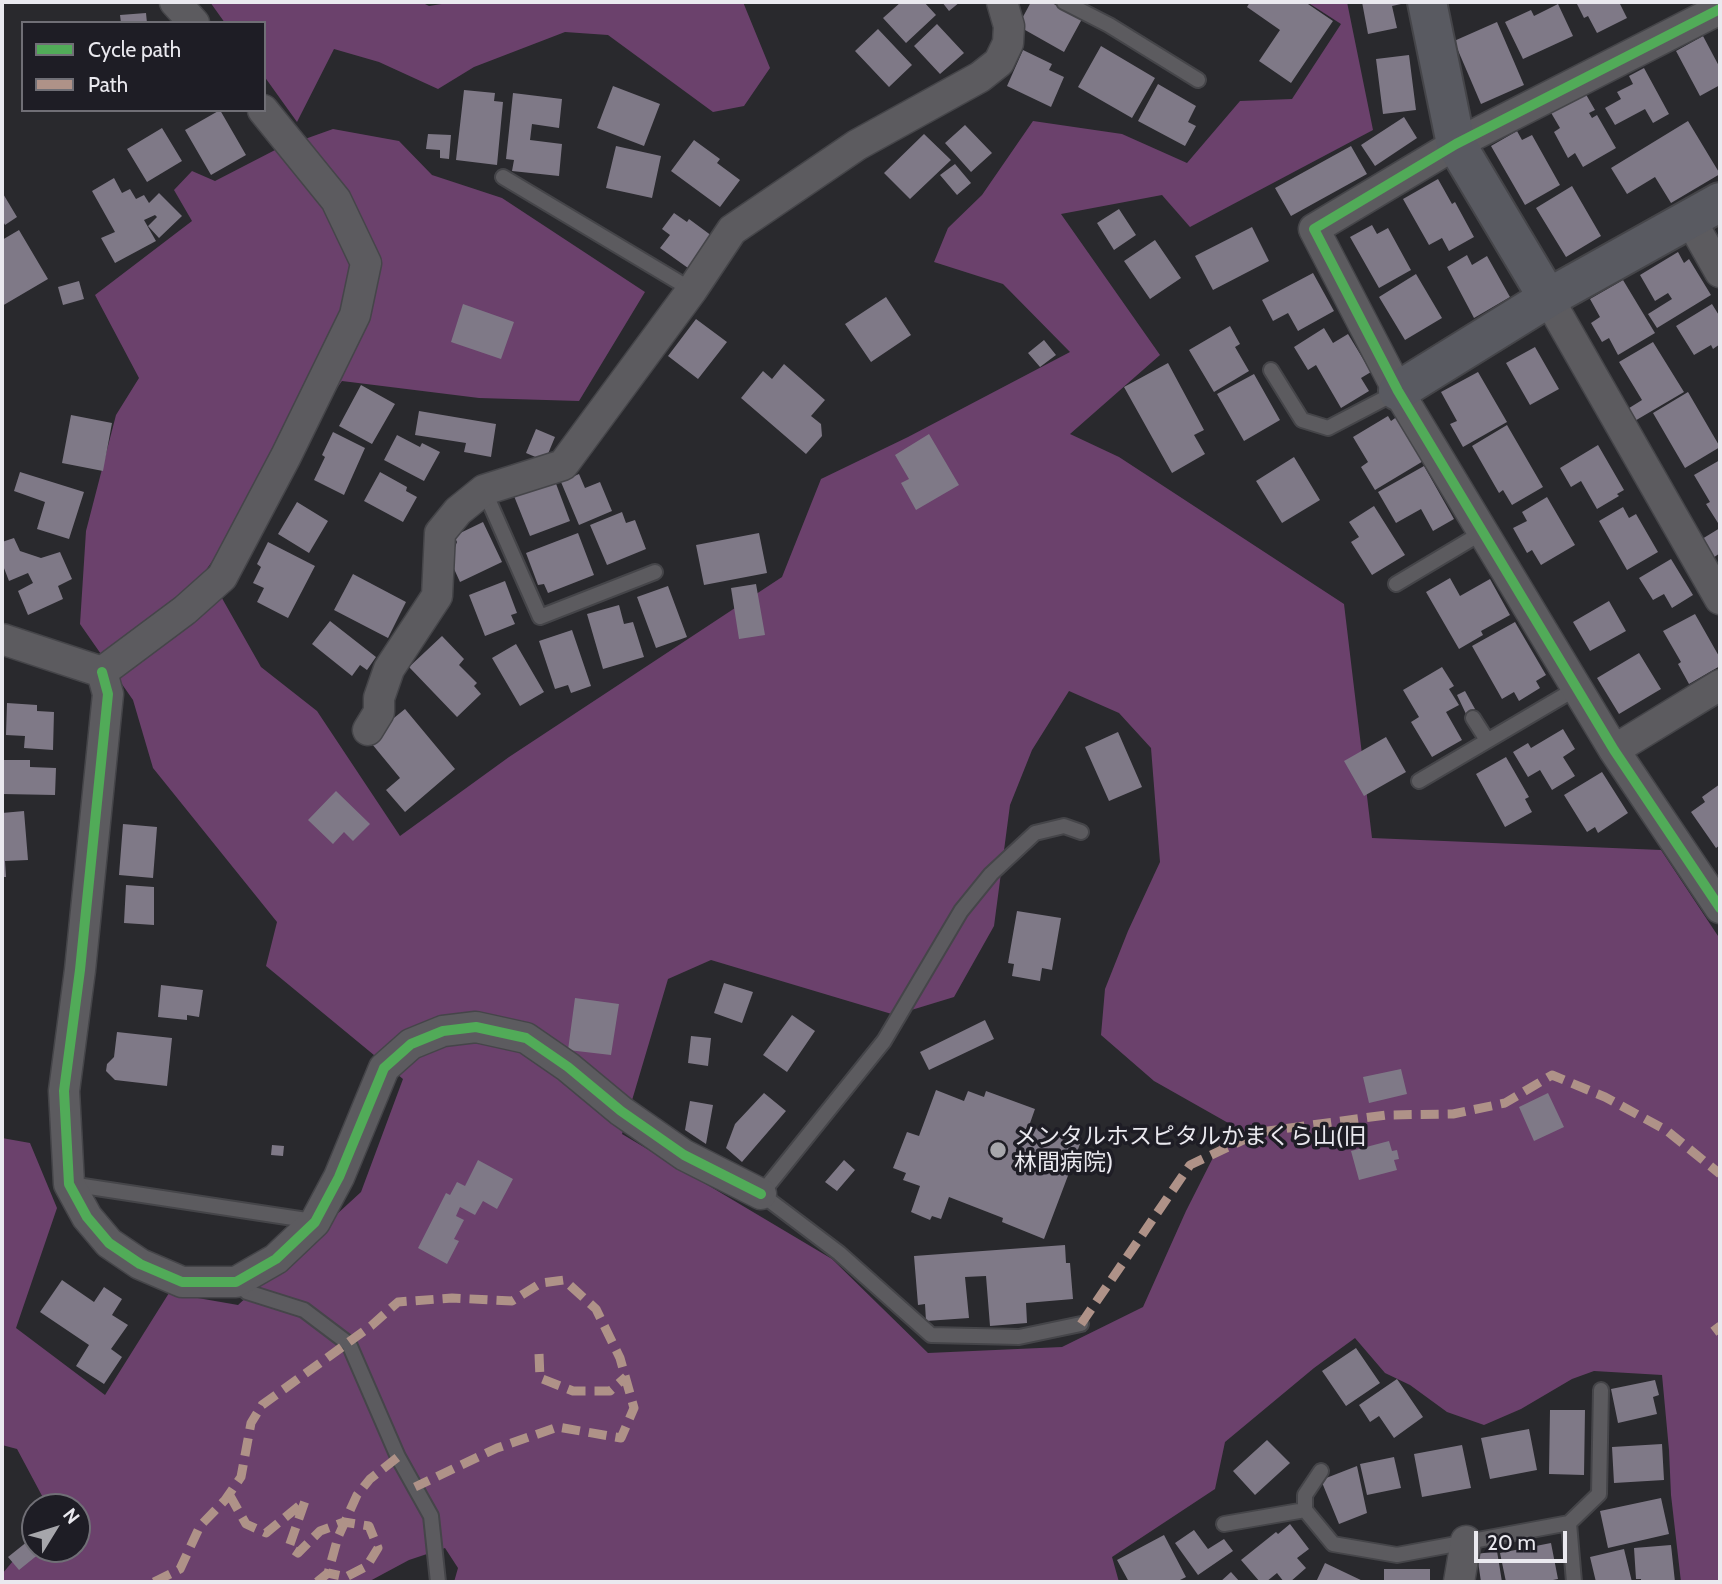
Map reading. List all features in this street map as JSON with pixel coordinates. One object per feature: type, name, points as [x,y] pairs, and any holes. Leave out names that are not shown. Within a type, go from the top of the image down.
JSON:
[{"type":"street","points":[[175,2],[192,21]]},
{"type":"street","points":[[368,730],[379,712],[379,698],[389,669],[437,596],[440,533],[458,511],[484,490],[563,465],[692,290],[732,230],[857,145],[981,77],[999,62],[1008,43],[1009,26],[1003,2]]},
{"type":"street","points":[[1427,2],[1456,144],[1548,298],[1720,599]]},
{"type":"street","points":[[1720,9],[1456,144],[1314,229],[1398,391],[1614,750],[1720,908]]},
{"type":"street","points":[[102,672],[185,610],[222,577],[286,456],[355,315],[366,262],[337,200],[264,112]]},
{"type":"street","points":[[1398,391],[1548,298],[1705,211],[1720,272]]},
{"type":"street","points":[[2,639],[102,672]]},
{"type":"street","points":[[102,672],[108,694],[80,970],[64,1091],[69,1184],[87,1217],[110,1243],[140,1264],[182,1282],[236,1282],[276,1259],[315,1222],[339,1177],[384,1068],[411,1044],[443,1031],[476,1027],[526,1038],[568,1067],[621,1111],[684,1155],[761,1194]]},
{"type":"street","points":[[1614,750],[1720,685]]},
{"type":"street","points":[[1459,1582],[1466,1542]]},
{"type":"lane","points":[[1064,2],[1198,80]]},
{"type":"lane","points":[[502,177],[692,290]]},
{"type":"lane","points":[[1271,370],[1302,420],[1328,428],[1398,391]]},
{"type":"lane","points":[[484,490],[540,617],[654,572]]},
{"type":"lane","points":[[1396,583],[1483,532]]},
{"type":"lane","points":[[1419,781],[1577,688]]},
{"type":"lane","points":[[1473,718],[1488,740]]},
{"type":"lane","points":[[1081,832],[1064,826],[1035,834],[991,874],[961,911],[884,1041],[761,1194],[839,1253],[931,1335],[1019,1337],[1081,1324]]},
{"type":"lane","points":[[69,1184],[315,1222]]},
{"type":"lane","points":[[236,1282],[247,1292],[304,1310],[349,1344],[398,1457],[431,1516],[438,1582]]},
{"type":"lane","points":[[1321,1471],[1305,1495],[1305,1510],[1333,1544],[1397,1555],[1569,1523],[1599,1494],[1601,1390]]},
{"type":"lane","points":[[1224,1524],[1305,1510]]},
{"type":"lane","points":[[1569,1523],[1574,1582]]},
{"type":"shaded area","points":[[210,2],[421,2],[429,6],[454,2],[743,2],[770,68],[744,106],[713,112],[608,35],[565,32],[474,67],[438,89],[379,62],[334,49],[297,122],[266,79],[266,21],[224,21]]},
{"type":"shaded area","points":[[1307,2],[1347,2],[1373,130],[1190,227],[1162,195],[1061,214],[1160,355],[1070,434],[1119,457],[1344,604],[1372,838],[1661,850],[1720,939],[1720,1582],[1681,1582],[1662,1375],[1594,1371],[1572,1379],[1521,1409],[1484,1425],[1447,1412],[1410,1385],[1385,1373],[1355,1338],[1314,1368],[1225,1442],[1215,1489],[1112,1557],[1119,1582],[454,1582],[458,1568],[445,1548],[409,1560],[368,1582],[2,1582],[2,1574],[21,1552],[21,1563],[91,1563],[91,1493],[41,1493],[17,1449],[2,1445],[2,1138],[30,1143],[57,1208],[16,1328],[105,1395],[169,1293],[238,1305],[361,1192],[403,1079],[266,966],[277,922],[153,768],[133,700],[80,624],[86,531],[116,415],[139,378],[95,295],[192,221],[174,190],[192,171],[215,181],[277,149],[333,129],[399,141],[432,175],[502,198],[645,292],[579,401],[479,398],[342,381],[206,570],[261,667],[317,711],[400,836],[509,757],[782,577],[821,479],[908,437],[1070,352],[1003,284],[934,262],[948,228],[982,195],[1033,121],[1122,134],[1187,163],[1240,101],[1292,99],[1341,24]],"holes":[[[1069,691],[1119,713],[1151,748],[1160,862],[1105,989],[1101,1035],[1154,1081],[1230,1124],[1186,1211],[1143,1307],[1062,1347],[928,1353],[832,1259],[622,1134],[668,979],[711,960],[895,1015],[954,997],[994,926],[1010,805],[1032,750]]]},
{"type":"building","points":[[901,2],[924,2],[936,15],[906,43],[883,18]]},
{"type":"building","points":[[942,2],[960,2],[949,11]]},
{"type":"building","points":[[1031,2],[1050,2],[1082,19],[1064,52],[1018,26]]},
{"type":"building","points":[[1250,2],[1305,2],[1333,21],[1291,83],[1259,61],[1280,30],[1247,7]]},
{"type":"building","points":[[1362,2],[1401,2],[1392,6],[1397,28],[1368,34]]},
{"type":"building","points":[[1576,2],[1619,2],[1627,18],[1597,33],[1588,16],[1584,18]]},
{"type":"building","points":[[1558,4],[1573,36],[1523,59],[1505,22],[1531,10],[1534,16]]},
{"type":"building","points":[[146,13],[147,21],[121,21],[120,15]]},
{"type":"building","points":[[1497,22],[1524,85],[1481,104],[1454,41]]},
{"type":"building","points":[[937,24],[964,53],[940,74],[914,46]]},
{"type":"building","points":[[878,29],[912,65],[889,87],[855,51]]},
{"type":"building","points":[[1703,36],[1720,68],[1720,85],[1700,96],[1676,51]]},
{"type":"building","points":[[1101,46],[1155,78],[1132,118],[1078,87]]},
{"type":"building","points":[[1023,50],[1052,64],[1049,70],[1064,77],[1051,107],[1007,86]]},
{"type":"building","points":[[1409,55],[1416,110],[1383,114],[1376,59]]},
{"type":"building","points":[[1644,68],[1669,114],[1653,123],[1645,109],[1615,125],[1605,108],[1621,99],[1617,92],[1633,84],[1629,76]]},
{"type":"building","points":[[1158,84],[1196,106],[1188,122],[1196,126],[1185,146],[1138,121]]},
{"type":"building","points":[[613,86],[660,104],[644,146],[597,128]]},
{"type":"building","points":[[464,90],[495,93],[494,101],[503,102],[497,165],[456,160]]},
{"type":"building","points":[[1584,91],[1595,110],[1589,113],[1592,118],[1597,115],[1616,148],[1583,167],[1575,153],[1568,158],[1554,132],[1560,128],[1550,111]]},
{"type":"building","points":[[513,93],[562,99],[559,128],[532,124],[530,140],[562,144],[559,176],[512,171],[514,160],[506,159]]},
{"type":"building","points":[[221,112],[246,155],[211,175],[185,130]]},
{"type":"building","points":[[1404,117],[1417,138],[1375,166],[1361,145]]},
{"type":"building","points":[[1688,121],[1720,174],[1671,203],[1655,177],[1627,194],[1611,168]]},
{"type":"building","points":[[965,125],[992,153],[971,172],[945,143]]},
{"type":"building","points":[[162,128],[182,161],[147,182],[127,149]]},
{"type":"building","points":[[1517,131],[1522,140],[1532,135],[1560,185],[1525,205],[1491,146]]},
{"type":"building","points":[[428,134],[451,135],[449,159],[440,158],[440,150],[426,149]]},
{"type":"building","points":[[924,134],[951,160],[910,199],[884,173]]},
{"type":"building","points":[[694,140],[720,159],[717,163],[740,180],[720,207],[671,171]]},
{"type":"building","points":[[616,146],[661,156],[652,198],[606,188]]},
{"type":"building","points":[[1351,146],[1367,174],[1291,216],[1275,188]]},
{"type":"building","points":[[955,164],[971,183],[957,195],[940,175]]},
{"type":"building","points":[[114,178],[122,193],[130,189],[136,199],[144,195],[149,203],[159,193],[182,216],[159,238],[148,226],[157,217],[155,215],[144,220],[156,241],[115,263],[101,238],[115,232],[92,191]]},
{"type":"building","points":[[1438,179],[1452,204],[1455,202],[1474,237],[1449,251],[1442,238],[1429,245],[1403,199]]},
{"type":"building","points":[[1572,186],[1601,236],[1566,257],[1536,208]]},
{"type":"building","points":[[2,192],[17,217],[5,225],[2,219]]},
{"type":"building","points":[[1119,209],[1136,235],[1114,250],[1097,223]]},
{"type":"building","points":[[674,213],[687,222],[689,219],[712,236],[688,268],[660,248],[670,235],[662,229]]},
{"type":"building","points":[[1372,225],[1377,234],[1388,228],[1411,270],[1379,288],[1350,237]]},
{"type":"building","points":[[1252,227],[1269,261],[1213,290],[1195,256]]},
{"type":"building","points":[[19,230],[48,279],[2,306],[2,240]]},
{"type":"building","points":[[1155,240],[1181,278],[1150,299],[1124,261]]},
{"type":"building","points":[[1678,252],[1684,263],[1689,259],[1711,295],[1657,328],[1648,314],[1672,299],[1668,293],[1655,301],[1640,275]]},
{"type":"building","points":[[1467,255],[1472,265],[1487,256],[1510,297],[1474,318],[1447,267]]},
{"type":"building","points":[[1313,273],[1334,311],[1298,331],[1288,313],[1273,321],[1262,300]]},
{"type":"building","points":[[1416,274],[1442,318],[1405,340],[1379,297]]},
{"type":"building","points":[[1623,280],[1655,333],[1618,355],[1609,338],[1602,342],[1591,323],[1600,317],[1590,299]]},
{"type":"building","points":[[79,281],[84,299],[63,305],[58,287]]},
{"type":"building","points":[[886,297],[911,335],[871,362],[845,324]]},
{"type":"building","points":[[463,304],[514,322],[501,359],[451,342]]},
{"type":"building","points":[[1712,304],[1720,317],[1720,344],[1713,349],[1711,345],[1694,355],[1676,326]]},
{"type":"building","points":[[696,319],[727,342],[698,379],[668,356]]},
{"type":"building","points":[[1230,326],[1240,344],[1235,347],[1249,371],[1214,392],[1189,350]]},
{"type":"building","points":[[1324,328],[1333,343],[1348,334],[1371,372],[1361,378],[1369,391],[1341,408],[1316,365],[1308,370],[1294,347]]},
{"type":"building","points":[[1044,340],[1056,355],[1040,367],[1028,353]]},
{"type":"building","points":[[1653,342],[1684,392],[1633,422],[1626,410],[1642,400],[1619,362]]},
{"type":"building","points":[[1535,347],[1559,389],[1530,405],[1506,363]]},
{"type":"building","points":[[1168,363],[1204,430],[1194,435],[1205,454],[1172,473],[1124,387]]},
{"type":"building","points":[[784,364],[825,400],[811,416],[821,424],[822,436],[806,454],[741,398],[763,371],[772,379]]},
{"type":"building","points":[[1478,372],[1507,422],[1463,447],[1450,424],[1457,421],[1441,392]]},
{"type":"building","points":[[1254,374],[1280,420],[1244,441],[1217,394]]},
{"type":"building","points":[[361,385],[395,404],[372,444],[339,426]]},
{"type":"building","points":[[1688,392],[1720,447],[1685,468],[1653,413]]},
{"type":"building","points":[[419,411],[496,424],[491,457],[464,452],[466,443],[415,435]]},
{"type":"building","points":[[71,415],[112,423],[103,471],[62,463]]},
{"type":"building","points":[[1388,416],[1391,421],[1398,416],[1425,460],[1375,490],[1361,467],[1368,462],[1353,437]]},
{"type":"building","points":[[1507,425],[1543,487],[1512,505],[1503,490],[1499,493],[1472,446]]},
{"type":"building","points":[[536,429],[555,437],[545,461],[526,453]]},
{"type":"building","points":[[333,432],[365,448],[344,495],[314,480]]},
{"type":"building","points":[[929,434],[959,485],[916,510],[901,483],[909,479],[895,455]]},
{"type":"building","points":[[397,435],[420,447],[422,443],[440,452],[424,481],[384,460]]},
{"type":"building","points":[[1598,445],[1624,490],[1597,509],[1581,481],[1571,487],[1560,468]]},
{"type":"building","points":[[1294,457],[1320,500],[1282,523],[1256,481]]},
{"type":"building","points":[[1720,460],[1718,523],[1706,504],[1710,502],[1694,475]]},
{"type":"building","points":[[1424,466],[1454,519],[1433,531],[1421,509],[1396,523],[1378,492]]},
{"type":"building","points":[[20,472],[84,492],[69,539],[37,529],[45,502],[14,491]]},
{"type":"building","points":[[380,472],[407,487],[406,491],[417,497],[403,522],[364,501]]},
{"type":"building","points":[[579,474],[585,488],[600,482],[612,511],[579,525],[561,482]]},
{"type":"building","points":[[555,481],[570,521],[530,536],[514,496]]},
{"type":"building","points":[[1547,497],[1575,545],[1541,565],[1532,550],[1527,553],[1513,528],[1527,521],[1522,512]]},
{"type":"building","points":[[297,502],[328,521],[309,553],[278,534]]},
{"type":"building","points":[[1374,506],[1405,555],[1372,575],[1351,542],[1359,537],[1349,522]]},
{"type":"building","points":[[1623,507],[1629,518],[1636,514],[1658,552],[1627,570],[1599,521]]},
{"type":"building","points":[[622,512],[626,523],[635,520],[646,549],[607,565],[590,525]]},
{"type":"building","points":[[483,522],[502,562],[460,582],[450,560],[457,542],[454,536]]},
{"type":"building","points":[[1720,528],[1720,553],[1713,558],[1702,539]]},
{"type":"building","points":[[578,533],[594,575],[548,593],[544,584],[538,585],[526,553]]},
{"type":"building","points":[[759,533],[767,573],[704,585],[696,545]]},
{"type":"building","points":[[14,538],[20,551],[41,558],[60,552],[72,579],[58,586],[63,599],[28,615],[18,591],[33,583],[28,573],[9,581],[2,563],[2,542]]},
{"type":"building","points":[[268,542],[315,566],[288,618],[257,602],[264,588],[253,583],[261,567],[257,564]]},
{"type":"building","points":[[1671,559],[1693,595],[1672,608],[1664,594],[1653,600],[1639,578]]},
{"type":"building","points":[[353,574],[406,602],[388,638],[334,610]]},
{"type":"building","points":[[1450,578],[1460,596],[1490,579],[1510,615],[1481,631],[1483,635],[1459,649],[1426,592]]},
{"type":"building","points":[[505,581],[517,613],[511,615],[515,624],[485,636],[469,595]]},
{"type":"building","points":[[756,584],[765,635],[739,639],[731,588]]},
{"type":"building","points":[[668,586],[687,637],[656,648],[637,597]]},
{"type":"building","points":[[1609,601],[1626,631],[1590,651],[1573,622]]},
{"type":"building","points":[[619,605],[624,624],[633,622],[644,657],[603,669],[587,614]]},
{"type":"building","points":[[1695,614],[1720,658],[1720,666],[1689,684],[1678,664],[1681,662],[1663,631]]},
{"type":"building","points":[[330,621],[376,657],[367,670],[360,665],[352,676],[312,644]]},
{"type":"building","points":[[1515,622],[1546,675],[1536,681],[1540,688],[1519,701],[1514,692],[1502,699],[1472,646]]},
{"type":"building","points":[[572,630],[591,686],[571,693],[568,685],[555,689],[539,641]]},
{"type":"building","points":[[442,636],[464,659],[459,665],[477,683],[474,686],[481,694],[457,717],[409,667]]},
{"type":"building","points":[[516,644],[544,692],[520,706],[492,658]]},
{"type":"building","points":[[1639,653],[1661,689],[1619,714],[1597,678]]},
{"type":"building","points":[[1442,667],[1454,686],[1449,689],[1459,705],[1446,712],[1462,740],[1432,757],[1411,722],[1419,717],[1403,690]]},
{"type":"building","points":[[1465,691],[1475,709],[1466,714],[1457,695]]},
{"type":"building","points":[[7,703],[37,705],[37,711],[54,712],[53,750],[24,748],[25,736],[6,735]]},
{"type":"building","points":[[405,709],[455,769],[405,812],[386,790],[400,778],[372,744],[383,735],[379,730]]},
{"type":"building","points":[[1563,729],[1575,749],[1563,757],[1575,776],[1552,790],[1540,770],[1528,777],[1513,752],[1528,743],[1531,748]]},
{"type":"building","points":[[1118,732],[1142,787],[1109,801],[1085,747]]},
{"type":"building","points":[[1386,737],[1406,772],[1364,796],[1344,761]]},
{"type":"building","points":[[1506,757],[1529,797],[1525,799],[1532,812],[1505,827],[1476,774]]},
{"type":"building","points":[[3,760],[30,760],[30,767],[56,768],[55,795],[2,794]]},
{"type":"building","points":[[1602,772],[1628,813],[1598,833],[1595,827],[1587,832],[1564,795]]},
{"type":"building","points":[[1720,784],[1720,845],[1716,848],[1691,812],[1705,802],[1702,797]]},
{"type":"building","points":[[336,791],[370,824],[353,841],[344,832],[333,844],[308,820]]},
{"type":"building","points":[[24,811],[28,860],[5,861],[6,877],[2,877],[2,813]]},
{"type":"building","points":[[123,824],[157,827],[153,878],[119,875]]},
{"type":"building","points":[[126,885],[154,887],[154,925],[124,923]]},
{"type":"building","points":[[1017,911],[1061,918],[1052,970],[1042,968],[1040,981],[1012,976],[1014,964],[1008,963]]},
{"type":"building","points":[[724,983],[753,992],[742,1023],[714,1013]]},
{"type":"building","points":[[161,985],[203,990],[199,1017],[187,1015],[187,1020],[158,1017]]},
{"type":"building","points":[[575,998],[619,1004],[611,1055],[568,1050]]},
{"type":"building","points":[[792,1015],[815,1031],[787,1072],[763,1055]]},
{"type":"building","points":[[985,1020],[994,1039],[929,1070],[920,1052]]},
{"type":"building","points":[[117,1032],[172,1038],[167,1086],[115,1080],[106,1071],[107,1064],[114,1057]]},
{"type":"building","points":[[691,1036],[711,1038],[708,1066],[688,1063]]},
{"type":"building","points":[[1401,1069],[1407,1094],[1369,1103],[1363,1077]]},
{"type":"building","points":[[936,1090],[964,1101],[968,1091],[984,1097],[986,1091],[1035,1109],[1029,1126],[1080,1144],[1044,1239],[1002,1222],[1003,1218],[949,1197],[941,1219],[932,1216],[930,1220],[911,1212],[920,1186],[903,1180],[906,1173],[893,1168],[907,1132],[919,1136]]},
{"type":"building","points":[[764,1093],[786,1111],[742,1162],[726,1148],[735,1124]]},
{"type":"building","points":[[1548,1093],[1564,1127],[1534,1141],[1519,1107]]},
{"type":"building","points":[[690,1101],[713,1105],[706,1144],[685,1130]]},
{"type":"building","points":[[1389,1141],[1392,1151],[1397,1150],[1399,1159],[1394,1160],[1397,1170],[1359,1180],[1351,1151]]},
{"type":"building","points":[[272,1145],[284,1146],[283,1156],[271,1155]]},
{"type":"building","points":[[478,1160],[513,1179],[497,1209],[483,1201],[475,1215],[460,1207],[456,1216],[464,1220],[454,1239],[459,1241],[447,1264],[418,1248],[446,1193],[450,1195],[457,1182],[465,1186]]},
{"type":"building","points":[[844,1160],[855,1170],[837,1191],[825,1182]]},
{"type":"building","points":[[1065,1245],[1066,1263],[1070,1263],[1073,1299],[1026,1303],[1027,1323],[990,1326],[986,1276],[965,1277],[969,1318],[926,1321],[925,1304],[918,1305],[914,1256]]},
{"type":"building","points":[[62,1280],[94,1302],[104,1287],[122,1299],[112,1315],[128,1325],[111,1349],[122,1357],[104,1384],[76,1366],[89,1345],[40,1312]]},
{"type":"building","points":[[1356,1348],[1380,1383],[1346,1406],[1322,1371]]},
{"type":"building","points":[[1397,1379],[1423,1417],[1394,1438],[1379,1416],[1370,1422],[1359,1405]]},
{"type":"building","points":[[1655,1380],[1659,1395],[1653,1397],[1657,1414],[1618,1423],[1611,1389]]},
{"type":"building","points":[[1550,1410],[1585,1410],[1584,1475],[1549,1474]]},
{"type":"building","points":[[1529,1429],[1537,1470],[1490,1479],[1481,1438]]},
{"type":"building","points":[[1267,1440],[1290,1463],[1255,1495],[1233,1471]]},
{"type":"building","points":[[1662,1444],[1664,1480],[1614,1483],[1612,1447]]},
{"type":"building","points":[[1462,1445],[1471,1488],[1422,1497],[1414,1454]]},
{"type":"building","points":[[1394,1457],[1401,1488],[1367,1495],[1360,1464]]},
{"type":"building","points":[[1357,1466],[1367,1513],[1339,1524],[1321,1480]]},
{"type":"building","points":[[1661,1498],[1669,1534],[1608,1548],[1600,1511]]},
{"type":"building","points":[[1290,1524],[1309,1549],[1297,1558],[1306,1568],[1290,1582],[1284,1582],[1277,1573],[1266,1582],[1260,1582],[1241,1560]]},
{"type":"building","points":[[1194,1530],[1208,1549],[1224,1539],[1233,1551],[1198,1575],[1175,1543]]},
{"type":"building","points":[[1164,1535],[1186,1577],[1176,1582],[1129,1582],[1117,1560]]},
{"type":"building","points":[[1551,1543],[1558,1579],[1543,1582],[1506,1582],[1500,1553]]},
{"type":"building","points":[[1671,1545],[1675,1582],[1641,1582],[1641,1579],[1636,1579],[1634,1548]]},
{"type":"building","points":[[21,1547],[21,1563],[28,1563],[19,1570],[8,1557]]},
{"type":"building","points":[[1624,1549],[1632,1582],[1596,1582],[1590,1557]]},
{"type":"building","points":[[1497,1551],[1502,1582],[1481,1582],[1477,1554]]},
{"type":"building","points":[[1325,1563],[1365,1582],[1316,1582]]},
{"type":"building","points":[[1384,1569],[1430,1569],[1430,1582],[1384,1582]]},
{"type":"building","points":[[1231,1572],[1240,1582],[1220,1582]]},
{"type":"marked path","points":[[1081,1324],[1190,1165],[1260,1132],[1386,1115],[1453,1114],[1505,1103],[1552,1075],[1605,1097],[1666,1130],[1720,1174]]},
{"type":"marked path","points":[[154,1582],[180,1569],[200,1526],[225,1500],[241,1477],[251,1423],[262,1405],[371,1326],[398,1302],[452,1298],[512,1301],[541,1283],[564,1280],[596,1309],[620,1358],[634,1408],[621,1438],[558,1427],[497,1448],[415,1487]]},
{"type":"marked path","points":[[1714,1325],[1720,1333]]},
{"type":"marked path","points":[[539,1354],[540,1378],[573,1391],[610,1391],[626,1377]]},
{"type":"marked path","points":[[317,1582],[328,1573],[338,1537],[357,1495],[370,1479],[398,1457]]},
{"type":"marked path","points":[[229,1494],[246,1524],[266,1533],[305,1501],[289,1547],[298,1553],[320,1531],[344,1522],[369,1526],[378,1548],[367,1566],[346,1577],[328,1573]]},
{"type":"cycle path","points":[[1720,9],[1456,144],[1314,229],[1398,391],[1614,750],[1720,908]]},
{"type":"cycle path","points":[[102,672],[108,694],[80,970],[64,1091],[69,1184],[87,1217],[109,1243],[140,1264],[182,1282],[236,1282],[276,1259],[315,1222],[339,1177],[384,1068],[411,1044],[443,1031],[476,1027],[526,1038],[568,1067],[621,1111],[684,1155],[761,1194]]},
{"type":"place","name":"メンタルホスピタルかまくら山(旧 林間病院)","points":[[998,1150]]}]
